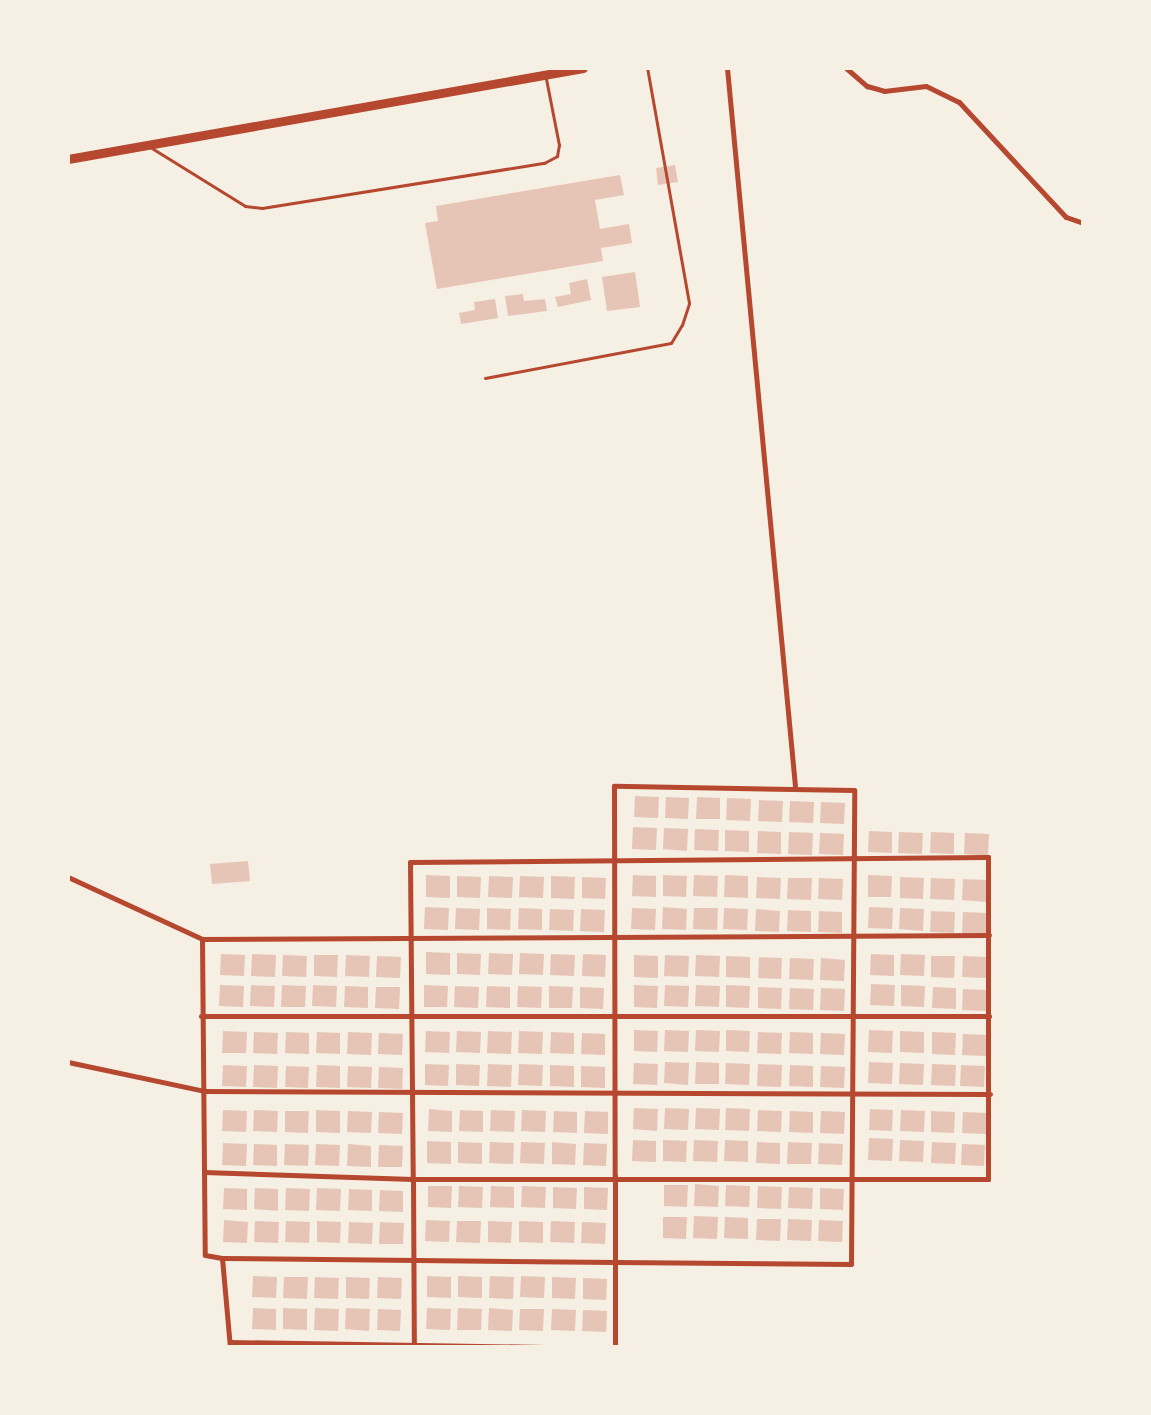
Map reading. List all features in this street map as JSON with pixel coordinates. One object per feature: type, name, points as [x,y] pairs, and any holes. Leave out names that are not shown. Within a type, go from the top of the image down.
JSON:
[{"type":"highway","points":[[68,159],[583,68]]},
{"type":"street","points":[[727,68],[795,786]]},
{"type":"street","points":[[846,68],[867,86],[884,91],[926,86],[959,102],[1066,217],[1083,223]]},
{"type":"street","points":[[202,939],[205,1255],[222,1258],[615,1262],[851,1264],[854,790],[795,786],[614,786],[614,1093],[615,1176],[615,1262],[615,1347]]},
{"type":"street","points":[[204,1172],[413,1179],[615,1176],[988,1179],[988,857],[410,862],[410,938],[413,1179],[414,1346]]},
{"type":"street","points":[[68,877],[202,939],[989,935]]},
{"type":"street","points":[[201,1016],[989,1016]]},
{"type":"street","points":[[68,1062],[204,1091],[990,1094]]},
{"type":"street","points":[[222,1258],[230,1344],[557,1347]]},
{"type":"lane","points":[[485,378],[671,343],[682,325],[689,303],[647,68]]},
{"type":"lane","points":[[147,145],[245,206],[262,208],[544,163],[557,156],[559,145],[546,75]]},
{"type":"building","points":[[675,165],[678,182],[658,185],[656,168]]},
{"type":"building","points":[[620,175],[624,195],[595,200],[600,229],[629,224],[632,243],[601,248],[603,261],[437,289],[425,223],[438,221],[436,206]]},
{"type":"building","points":[[635,272],[640,307],[607,311],[602,277]]},
{"type":"building","points":[[587,279],[591,300],[558,307],[555,297],[571,294],[569,283]]},
{"type":"building","points":[[523,294],[524,301],[545,299],[547,311],[508,316],[505,296]]},
{"type":"building","points":[[495,299],[498,318],[461,324],[459,313],[475,310],[474,302]]},
{"type":"building","points":[[635,796],[659,797],[658,818],[634,817]]},
{"type":"building","points":[[666,797],[689,798],[688,819],[665,818]]},
{"type":"building","points":[[697,797],[720,798],[720,819],[696,819]]},
{"type":"building","points":[[727,798],[751,799],[750,821],[726,820]]},
{"type":"building","points":[[759,800],[783,801],[782,822],[758,821]]},
{"type":"building","points":[[790,801],[814,802],[813,823],[789,822]]},
{"type":"building","points":[[821,802],[845,803],[844,824],[820,823]]},
{"type":"building","points":[[633,827],[657,828],[656,850],[632,849]]},
{"type":"building","points":[[664,828],[688,829],[687,851],[663,849]]},
{"type":"building","points":[[695,829],[719,830],[718,851],[694,850]]},
{"type":"building","points":[[725,830],[749,831],[749,852],[725,851]]},
{"type":"building","points":[[758,831],[781,832],[781,854],[757,853]]},
{"type":"building","points":[[869,831],[892,832],[892,853],[868,852]]},
{"type":"building","points":[[789,832],[813,833],[812,855],[788,854]]},
{"type":"building","points":[[899,832],[923,833],[922,854],[898,853]]},
{"type":"building","points":[[931,832],[954,833],[954,854],[930,853]]},
{"type":"building","points":[[820,833],[844,834],[843,855],[819,854]]},
{"type":"building","points":[[965,833],[989,834],[988,856],[964,854]]},
{"type":"building","points":[[248,861],[250,881],[212,884],[210,864]]},
{"type":"building","points":[[426,875],[450,876],[450,898],[426,897]]},
{"type":"building","points":[[633,875],[656,876],[656,897],[632,896]]},
{"type":"building","points":[[663,875],[687,876],[686,897],[663,896]]},
{"type":"building","points":[[694,875],[718,876],[717,897],[693,896]]},
{"type":"building","points":[[725,875],[748,876],[748,898],[724,897]]},
{"type":"building","points":[[868,875],[892,876],[891,897],[868,897]]},
{"type":"building","points":[[457,876],[481,877],[480,898],[457,897]]},
{"type":"building","points":[[489,876],[513,877],[512,898],[488,897]]},
{"type":"building","points":[[520,876],[544,877],[543,898],[519,897]]},
{"type":"building","points":[[551,876],[575,877],[574,899],[551,898]]},
{"type":"building","points":[[582,877],[606,878],[605,899],[582,898]]},
{"type":"building","points":[[757,877],[781,878],[780,899],[756,898]]},
{"type":"building","points":[[900,877],[924,878],[923,899],[900,898]]},
{"type":"building","points":[[788,878],[812,878],[811,900],[787,899]]},
{"type":"building","points":[[819,878],[843,879],[842,900],[818,899]]},
{"type":"building","points":[[931,878],[955,879],[954,900],[930,899]]},
{"type":"building","points":[[963,879],[987,880],[986,902],[962,900]]},
{"type":"building","points":[[425,907],[449,908],[448,930],[424,929]]},
{"type":"building","points":[[663,907],[687,909],[686,930],[662,929]]},
{"type":"building","points":[[869,907],[893,908],[892,929],[868,928]]},
{"type":"building","points":[[456,908],[480,909],[479,930],[455,929]]},
{"type":"building","points":[[487,908],[511,909],[510,930],[487,929]]},
{"type":"building","points":[[519,908],[542,909],[542,930],[518,929]]},
{"type":"building","points":[[632,908],[656,909],[655,930],[631,929]]},
{"type":"building","points":[[694,908],[718,908],[717,930],[693,929]]},
{"type":"building","points":[[724,908],[748,909],[747,930],[723,929]]},
{"type":"building","points":[[900,908],[924,909],[923,931],[899,929]]},
{"type":"building","points":[[550,909],[574,910],[573,931],[549,930]]},
{"type":"building","points":[[581,909],[605,910],[604,932],[580,931]]},
{"type":"building","points":[[756,909],[780,911],[779,932],[755,931]]},
{"type":"building","points":[[788,910],[811,911],[811,932],[787,931]]},
{"type":"building","points":[[819,911],[842,912],[842,933],[818,932]]},
{"type":"building","points":[[931,911],[955,912],[954,933],[930,932]]},
{"type":"building","points":[[963,912],[986,913],[986,934],[962,933]]},
{"type":"building","points":[[426,952],[450,953],[450,975],[426,974]]},
{"type":"building","points":[[457,953],[481,954],[480,975],[457,974]]},
{"type":"building","points":[[489,953],[513,954],[512,975],[488,974]]},
{"type":"building","points":[[520,953],[544,954],[543,975],[519,974]]},
{"type":"building","points":[[221,954],[245,955],[244,976],[220,975]]},
{"type":"building","points":[[252,954],[276,955],[275,977],[251,976]]},
{"type":"building","points":[[551,954],[575,955],[574,976],[550,975]]},
{"type":"building","points":[[583,954],[606,955],[605,977],[582,976]]},
{"type":"building","points":[[871,954],[894,955],[894,976],[870,975]]},
{"type":"building","points":[[901,954],[925,955],[924,976],[900,975]]},
{"type":"building","points":[[283,955],[307,956],[306,977],[282,976]]},
{"type":"building","points":[[314,955],[338,955],[337,977],[314,976]]},
{"type":"building","points":[[346,955],[370,956],[369,977],[345,976]]},
{"type":"building","points":[[634,955],[658,956],[658,978],[634,977]]},
{"type":"building","points":[[665,955],[689,956],[688,977],[664,976]]},
{"type":"building","points":[[696,955],[720,956],[719,977],[695,976]]},
{"type":"building","points":[[377,956],[401,957],[400,978],[376,977]]},
{"type":"building","points":[[726,956],[750,957],[750,978],[726,977]]},
{"type":"building","points":[[931,956],[955,956],[954,978],[931,977]]},
{"type":"building","points":[[963,956],[987,957],[986,978],[962,977]]},
{"type":"building","points":[[759,957],[782,958],[781,979],[758,978]]},
{"type":"building","points":[[790,958],[814,959],[813,980],[789,979]]},
{"type":"building","points":[[821,958],[845,960],[844,981],[820,980]]},
{"type":"building","points":[[871,984],[895,985],[894,1006],[870,1005]]},
{"type":"building","points":[[220,985],[244,986],[243,1007],[219,1006]]},
{"type":"building","points":[[251,985],[275,986],[274,1007],[250,1006]]},
{"type":"building","points":[[282,985],[306,986],[305,1007],[281,1007]]},
{"type":"building","points":[[313,985],[337,986],[336,1007],[312,1006]]},
{"type":"building","points":[[424,985],[448,986],[447,1007],[424,1007]]},
{"type":"building","points":[[634,985],[658,986],[657,1008],[634,1007]]},
{"type":"building","points":[[665,985],[689,986],[688,1007],[664,1006]]},
{"type":"building","points":[[696,985],[720,986],[719,1007],[695,1006]]},
{"type":"building","points":[[726,985],[750,986],[749,1008],[726,1007]]},
{"type":"building","points":[[901,985],[925,986],[924,1007],[901,1006]]},
{"type":"building","points":[[345,986],[368,987],[368,1008],[344,1007]]},
{"type":"building","points":[[455,986],[479,987],[478,1008],[454,1007]]},
{"type":"building","points":[[487,986],[510,987],[510,1008],[486,1007]]},
{"type":"building","points":[[518,986],[542,987],[541,1008],[517,1007]]},
{"type":"building","points":[[549,986],[573,987],[572,1008],[549,1008]]},
{"type":"building","points":[[376,987],[400,987],[399,1009],[375,1008]]},
{"type":"building","points":[[580,987],[604,988],[603,1009],[580,1008]]},
{"type":"building","points":[[758,987],[782,988],[781,1009],[758,1008]]},
{"type":"building","points":[[933,987],[956,988],[956,1009],[932,1008]]},
{"type":"building","points":[[790,988],[814,989],[813,1010],[789,1009]]},
{"type":"building","points":[[821,988],[845,989],[844,1011],[820,1010]]},
{"type":"building","points":[[963,989],[987,990],[986,1011],[962,1010]]},
{"type":"building","points":[[634,1030],[658,1031],[657,1052],[634,1051]]},
{"type":"building","points":[[665,1030],[689,1031],[688,1052],[664,1051]]},
{"type":"building","points":[[696,1030],[720,1031],[719,1052],[695,1051]]},
{"type":"building","points":[[726,1030],[750,1031],[749,1052],[726,1051]]},
{"type":"building","points":[[869,1030],[893,1031],[892,1053],[868,1052]]},
{"type":"building","points":[[223,1031],[247,1032],[246,1053],[222,1053]]},
{"type":"building","points":[[426,1031],[450,1032],[449,1053],[425,1052]]},
{"type":"building","points":[[457,1031],[481,1032],[480,1053],[456,1052]]},
{"type":"building","points":[[488,1031],[512,1032],[511,1054],[487,1053]]},
{"type":"building","points":[[519,1031],[543,1032],[542,1054],[518,1053]]},
{"type":"building","points":[[900,1031],[924,1032],[924,1053],[900,1052]]},
{"type":"building","points":[[254,1032],[278,1033],[277,1054],[253,1053]]},
{"type":"building","points":[[286,1032],[309,1033],[309,1054],[285,1053]]},
{"type":"building","points":[[317,1032],[340,1033],[340,1054],[316,1053]]},
{"type":"building","points":[[348,1032],[372,1033],[371,1055],[347,1054]]},
{"type":"building","points":[[551,1032],[574,1033],[574,1054],[550,1053]]},
{"type":"building","points":[[758,1032],[782,1033],[781,1054],[757,1053]]},
{"type":"building","points":[[790,1032],[813,1033],[813,1054],[789,1053]]},
{"type":"building","points":[[932,1032],[956,1033],[955,1055],[932,1054]]},
{"type":"building","points":[[379,1033],[403,1034],[402,1055],[378,1054]]},
{"type":"building","points":[[582,1033],[605,1034],[605,1055],[581,1054]]},
{"type":"building","points":[[821,1033],[845,1034],[844,1055],[820,1054]]},
{"type":"building","points":[[963,1034],[987,1035],[986,1056],[962,1055]]},
{"type":"building","points":[[665,1062],[689,1063],[688,1085],[664,1083]]},
{"type":"building","points":[[696,1062],[719,1063],[719,1084],[695,1084]]},
{"type":"building","points":[[869,1062],[893,1063],[892,1084],[868,1083]]},
{"type":"building","points":[[634,1063],[658,1064],[657,1085],[633,1084]]},
{"type":"building","points":[[726,1063],[750,1064],[749,1085],[725,1084]]},
{"type":"building","points":[[900,1063],[924,1064],[923,1085],[899,1084]]},
{"type":"building","points":[[425,1064],[449,1065],[448,1086],[425,1085]]},
{"type":"building","points":[[456,1064],[480,1065],[479,1086],[456,1085]]},
{"type":"building","points":[[488,1064],[512,1065],[511,1087],[487,1086]]},
{"type":"building","points":[[519,1064],[543,1065],[542,1086],[518,1085]]},
{"type":"building","points":[[758,1064],[782,1065],[781,1087],[757,1086]]},
{"type":"building","points":[[932,1064],[956,1065],[955,1086],[931,1085]]},
{"type":"building","points":[[223,1065],[247,1066],[246,1087],[222,1086]]},
{"type":"building","points":[[254,1065],[278,1066],[277,1088],[253,1087]]},
{"type":"building","points":[[317,1065],[340,1066],[340,1088],[316,1087]]},
{"type":"building","points":[[550,1065],[574,1066],[574,1087],[550,1086]]},
{"type":"building","points":[[790,1065],[813,1066],[813,1087],[789,1086]]},
{"type":"building","points":[[961,1065],[985,1066],[984,1087],[960,1086]]},
{"type":"building","points":[[286,1066],[309,1067],[308,1088],[285,1087]]},
{"type":"building","points":[[348,1066],[372,1067],[371,1088],[347,1087]]},
{"type":"building","points":[[581,1066],[605,1067],[605,1088],[581,1087]]},
{"type":"building","points":[[821,1066],[845,1067],[844,1088],[820,1087]]},
{"type":"building","points":[[379,1067],[403,1068],[402,1089],[378,1088]]},
{"type":"building","points":[[634,1108],[658,1109],[657,1131],[633,1129]]},
{"type":"building","points":[[665,1108],[689,1109],[688,1130],[664,1129]]},
{"type":"building","points":[[696,1108],[720,1109],[719,1130],[695,1129]]},
{"type":"building","points":[[726,1108],[750,1109],[749,1131],[725,1130]]},
{"type":"building","points":[[429,1109],[452,1111],[452,1132],[428,1131]]},
{"type":"building","points":[[870,1109],[893,1110],[892,1131],[869,1130]]},
{"type":"building","points":[[223,1110],[247,1111],[246,1132],[222,1131]]},
{"type":"building","points":[[254,1110],[278,1111],[277,1132],[253,1131]]},
{"type":"building","points":[[316,1110],[340,1111],[340,1133],[316,1132]]},
{"type":"building","points":[[460,1110],[483,1111],[483,1132],[459,1131]]},
{"type":"building","points":[[491,1110],[515,1111],[514,1132],[490,1131]]},
{"type":"building","points":[[522,1110],[546,1111],[545,1132],[521,1131]]},
{"type":"building","points":[[758,1110],[782,1111],[781,1132],[757,1131]]},
{"type":"building","points":[[901,1110],[925,1111],[924,1132],[900,1131]]},
{"type":"building","points":[[285,1111],[309,1111],[308,1133],[285,1132]]},
{"type":"building","points":[[348,1111],[372,1112],[371,1133],[347,1132]]},
{"type":"building","points":[[554,1111],[577,1112],[577,1133],[553,1132]]},
{"type":"building","points":[[585,1111],[608,1112],[608,1134],[584,1133]]},
{"type":"building","points":[[790,1111],[813,1112],[813,1133],[789,1132]]},
{"type":"building","points":[[821,1111],[845,1112],[844,1134],[820,1133]]},
{"type":"building","points":[[931,1111],[955,1112],[954,1133],[931,1132]]},
{"type":"building","points":[[379,1112],[403,1113],[402,1134],[378,1133]]},
{"type":"building","points":[[963,1112],[987,1113],[986,1134],[962,1133]]},
{"type":"building","points":[[869,1138],[893,1139],[892,1161],[868,1160]]},
{"type":"building","points":[[633,1140],[656,1141],[656,1162],[632,1161]]},
{"type":"building","points":[[663,1140],[687,1141],[686,1162],[663,1161]]},
{"type":"building","points":[[694,1140],[718,1141],[717,1162],[693,1161]]},
{"type":"building","points":[[725,1140],[748,1141],[748,1162],[724,1161]]},
{"type":"building","points":[[900,1140],[924,1141],[923,1162],[899,1161]]},
{"type":"building","points":[[427,1141],[451,1142],[451,1164],[427,1163]]},
{"type":"building","points":[[458,1142],[482,1143],[482,1164],[458,1163]]},
{"type":"building","points":[[490,1142],[514,1143],[513,1164],[489,1163]]},
{"type":"building","points":[[521,1142],[545,1143],[544,1164],[520,1163]]},
{"type":"building","points":[[552,1142],[576,1144],[575,1165],[552,1164]]},
{"type":"building","points":[[757,1142],[780,1143],[780,1164],[756,1163]]},
{"type":"building","points":[[788,1142],[812,1143],[811,1164],[787,1164]]},
{"type":"building","points":[[932,1142],[956,1143],[955,1164],[931,1163]]},
{"type":"building","points":[[223,1143],[247,1144],[246,1166],[222,1165]]},
{"type":"building","points":[[584,1143],[607,1144],[606,1166],[583,1165]]},
{"type":"building","points":[[819,1143],[843,1144],[842,1165],[818,1164]]},
{"type":"building","points":[[254,1144],[277,1145],[277,1166],[253,1165]]},
{"type":"building","points":[[285,1144],[309,1145],[308,1166],[284,1165]]},
{"type":"building","points":[[316,1144],[340,1145],[339,1166],[315,1165]]},
{"type":"building","points":[[348,1144],[371,1146],[371,1167],[347,1166]]},
{"type":"building","points":[[962,1144],[985,1145],[984,1166],[961,1165]]},
{"type":"building","points":[[379,1145],[403,1146],[402,1167],[378,1167]]},
{"type":"building","points":[[695,1184],[719,1186],[718,1207],[694,1206]]},
{"type":"building","points":[[664,1185],[688,1185],[687,1207],[664,1206]]},
{"type":"building","points":[[726,1185],[750,1186],[749,1207],[725,1206]]},
{"type":"building","points":[[428,1186],[452,1186],[451,1208],[428,1207]]},
{"type":"building","points":[[459,1186],[483,1187],[482,1208],[458,1207]]},
{"type":"building","points":[[491,1186],[514,1187],[514,1208],[490,1207]]},
{"type":"building","points":[[522,1186],[546,1187],[545,1208],[521,1207]]},
{"type":"building","points":[[758,1186],[782,1187],[781,1209],[757,1208]]},
{"type":"building","points":[[553,1187],[577,1188],[576,1209],[553,1208]]},
{"type":"building","points":[[584,1187],[608,1188],[607,1210],[584,1209]]},
{"type":"building","points":[[789,1187],[813,1188],[812,1209],[788,1208]]},
{"type":"building","points":[[224,1188],[247,1189],[247,1210],[223,1209]]},
{"type":"building","points":[[255,1188],[278,1189],[278,1211],[254,1209]]},
{"type":"building","points":[[286,1188],[310,1189],[309,1211],[285,1210]]},
{"type":"building","points":[[317,1188],[341,1189],[340,1211],[316,1210]]},
{"type":"building","points":[[820,1188],[844,1189],[843,1210],[820,1209]]},
{"type":"building","points":[[349,1189],[372,1190],[372,1211],[348,1210]]},
{"type":"building","points":[[380,1190],[403,1191],[403,1212],[379,1211]]},
{"type":"building","points":[[694,1216],[718,1217],[717,1239],[693,1238]]},
{"type":"building","points":[[663,1217],[687,1217],[686,1239],[663,1238]]},
{"type":"building","points":[[725,1217],[748,1218],[748,1239],[724,1238]]},
{"type":"building","points":[[757,1219],[781,1219],[780,1241],[756,1240]]},
{"type":"building","points":[[788,1219],[812,1220],[811,1241],[787,1240]]},
{"type":"building","points":[[224,1220],[248,1222],[247,1243],[223,1242]]},
{"type":"building","points":[[426,1220],[450,1221],[449,1242],[425,1241]]},
{"type":"building","points":[[819,1220],[843,1221],[842,1242],[818,1241]]},
{"type":"building","points":[[255,1221],[279,1222],[278,1243],[254,1242]]},
{"type":"building","points":[[286,1221],[310,1222],[309,1243],[285,1242]]},
{"type":"building","points":[[317,1221],[341,1222],[340,1243],[317,1242]]},
{"type":"building","points":[[457,1221],[481,1221],[480,1243],[456,1242]]},
{"type":"building","points":[[488,1221],[512,1222],[511,1243],[488,1242]]},
{"type":"building","points":[[519,1221],[543,1222],[543,1243],[519,1242]]},
{"type":"building","points":[[551,1221],[575,1222],[574,1243],[550,1242]]},
{"type":"building","points":[[349,1222],[373,1223],[372,1244],[348,1243]]},
{"type":"building","points":[[380,1222],[404,1223],[403,1244],[379,1244]]},
{"type":"building","points":[[582,1222],[606,1223],[605,1244],[581,1243]]},
{"type":"building","points":[[253,1276],[277,1277],[276,1298],[252,1297]]},
{"type":"building","points":[[427,1276],[451,1277],[451,1298],[427,1297]]},
{"type":"building","points":[[458,1276],[482,1277],[482,1298],[458,1297]]},
{"type":"building","points":[[490,1276],[514,1277],[513,1299],[489,1298]]},
{"type":"building","points":[[521,1276],[545,1277],[544,1298],[520,1297]]},
{"type":"building","points":[[284,1277],[308,1277],[307,1299],[283,1298]]},
{"type":"building","points":[[315,1277],[339,1278],[338,1299],[314,1298]]},
{"type":"building","points":[[346,1277],[370,1278],[369,1299],[346,1298]]},
{"type":"building","points":[[378,1277],[402,1278],[401,1299],[377,1298]]},
{"type":"building","points":[[552,1277],[576,1278],[575,1299],[552,1298]]},
{"type":"building","points":[[583,1278],[607,1279],[606,1300],[583,1299]]},
{"type":"building","points":[[253,1308],[276,1309],[276,1330],[252,1329]]},
{"type":"building","points":[[283,1308],[307,1309],[307,1330],[283,1329]]},
{"type":"building","points":[[315,1308],[339,1309],[338,1331],[314,1330]]},
{"type":"building","points":[[346,1308],[370,1309],[369,1331],[345,1329]]},
{"type":"building","points":[[427,1308],[451,1309],[450,1330],[426,1329]]},
{"type":"building","points":[[458,1308],[482,1309],[481,1330],[457,1330]]},
{"type":"building","points":[[489,1308],[513,1310],[512,1331],[488,1330]]},
{"type":"building","points":[[378,1309],[401,1310],[400,1331],[377,1330]]},
{"type":"building","points":[[520,1309],[544,1309],[543,1331],[519,1330]]},
{"type":"building","points":[[552,1309],[576,1310],[575,1331],[551,1330]]},
{"type":"building","points":[[583,1310],[607,1311],[606,1332],[582,1331]]}]
